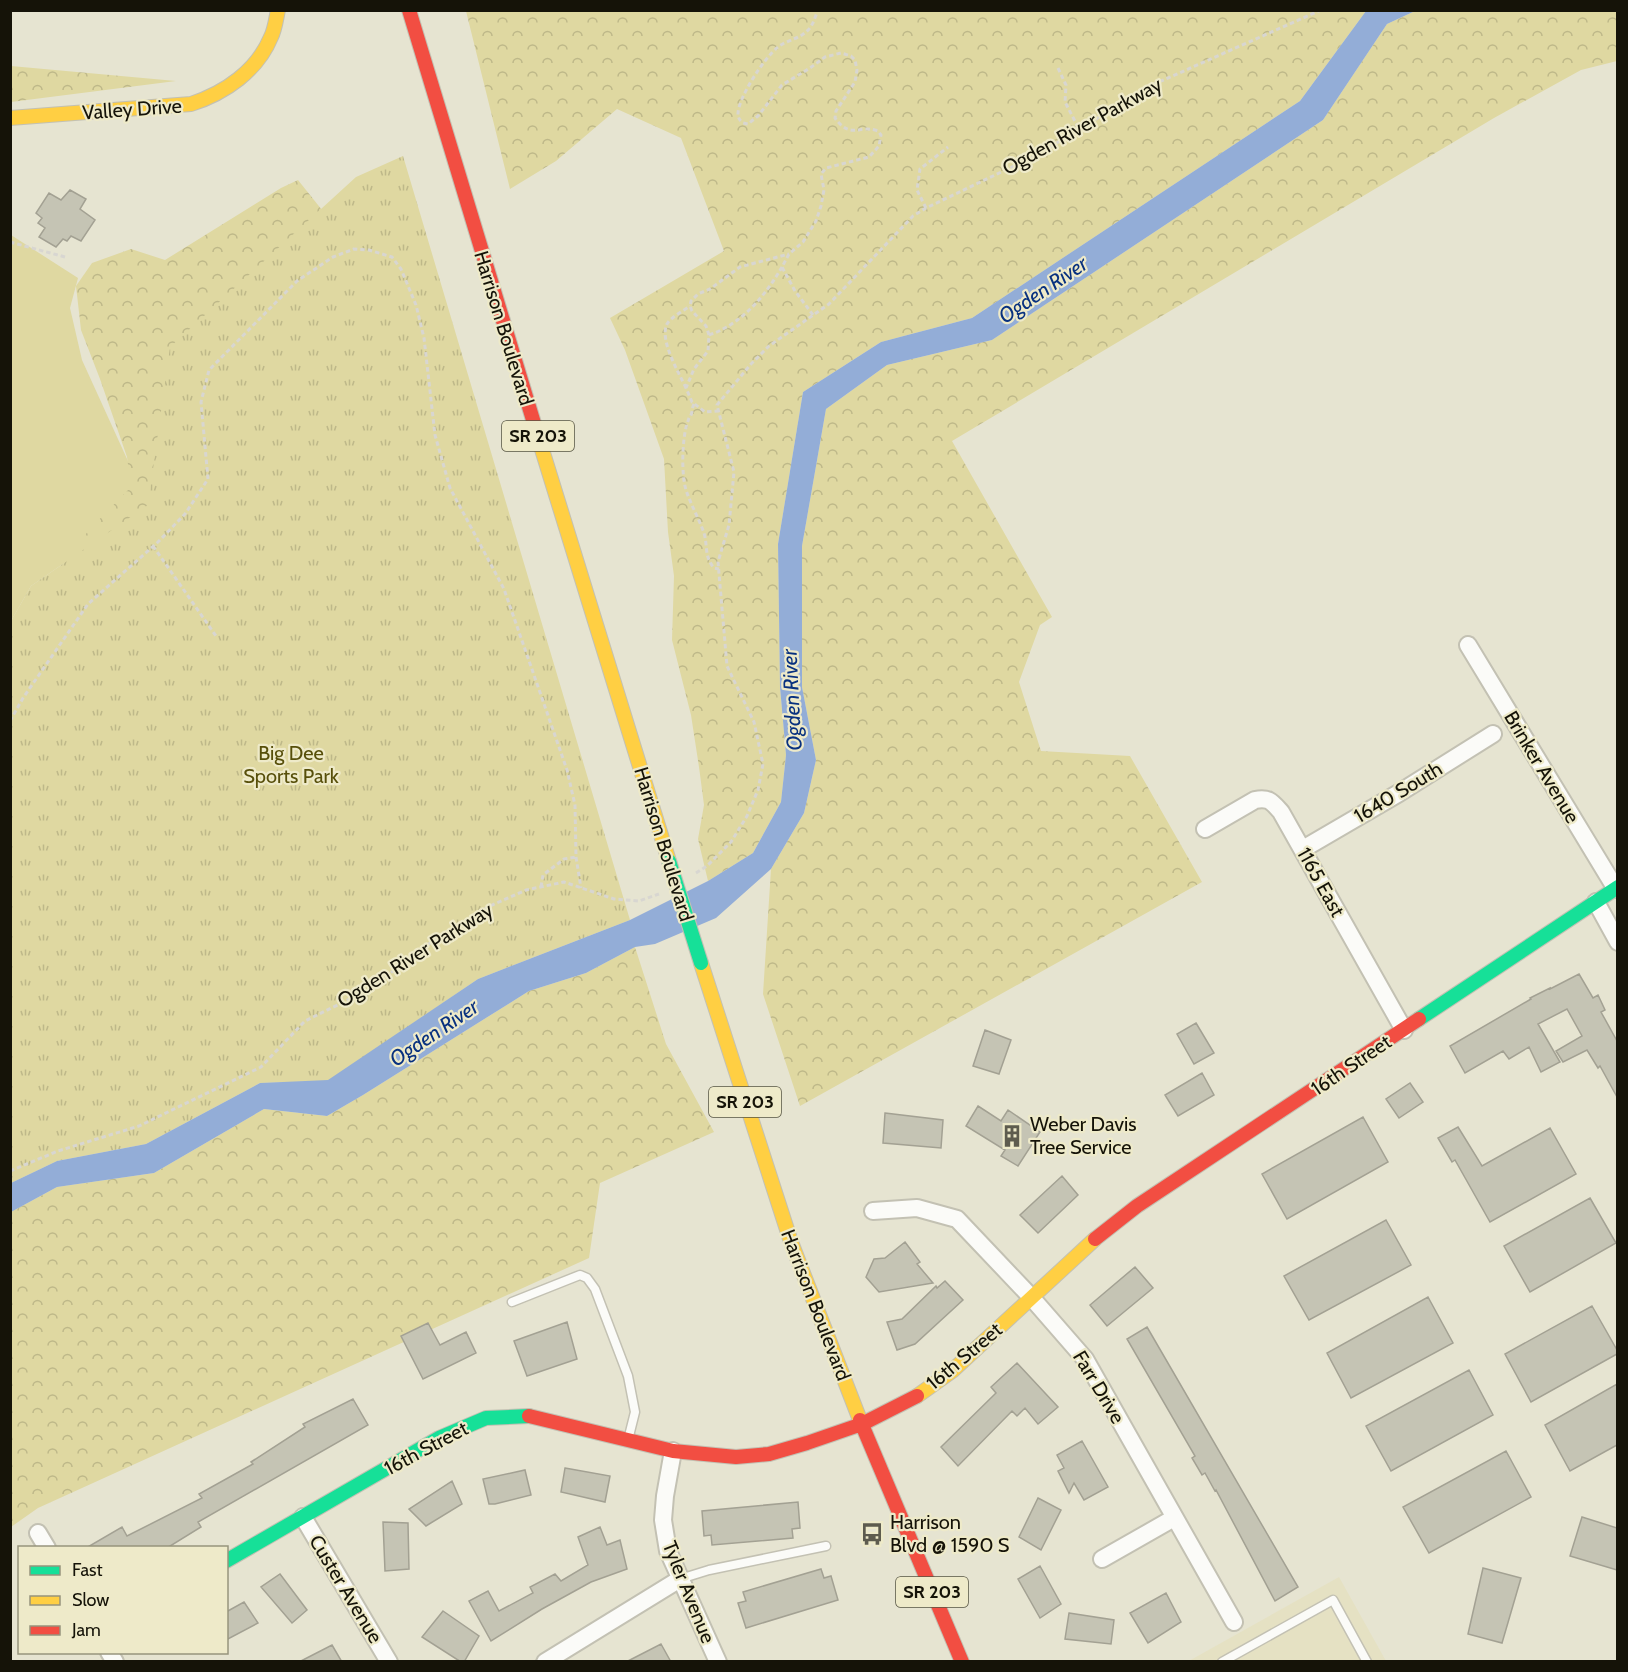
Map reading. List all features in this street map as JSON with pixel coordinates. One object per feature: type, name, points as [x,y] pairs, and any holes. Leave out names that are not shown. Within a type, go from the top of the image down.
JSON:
[{"type":"street","name":"Valley Drive","points":[[10,118],[191,104],[204,101],[231,84],[257,61],[272,36],[278,10]]},
{"type":"street","name":"Harrison Boulevard","points":[[408,10],[492,290],[781,1214],[862,1424],[962,1662]]},
{"type":"street","name":"Brinker Avenue","points":[[1468,645],[1617,888]]},
{"type":"street","name":"1640 South","points":[[1303,849],[1399,793],[1493,734]]},
{"type":"street","name":"1165 East","points":[[1205,828],[1255,800],[1263,798],[1270,801],[1281,812],[1404,1030]]},
{"type":"street","name":"16th Street","points":[[228,1560],[439,1438],[486,1418],[529,1416],[673,1451],[736,1457],[769,1454],[862,1424],[917,1395],[952,1371],[1085,1246],[1137,1206],[1617,888]]},
{"type":"street","points":[[1596,902],[1617,942]]},
{"type":"street","name":"Farr Drive","points":[[873,1211],[917,1208],[957,1220],[1085,1359],[1234,1622]]},
{"type":"street","name":"Tyler Avenue","points":[[673,1451],[663,1520],[668,1551],[718,1662]]},
{"type":"street","name":"Custer Avenue","points":[[303,1517],[389,1662]]},
{"type":"street","points":[[1102,1559],[1174,1518]]},
{"type":"street","points":[[38,1533],[45,1546]]},
{"type":"street","points":[[545,1662],[680,1580]]},
{"type":"lane","points":[[512,1302],[580,1275],[587,1278],[595,1289],[628,1376],[635,1412],[628,1440]]},
{"type":"lane","points":[[680,1580],[709,1570],[826,1546]]},
{"type":"lane","points":[[1222,1662],[1333,1600],[1367,1662]]},
{"type":"path","points":[[709,335],[722,331],[752,308],[771,286],[789,254],[803,242],[816,221],[821,206],[824,190],[821,174],[826,168],[869,157],[879,146],[878,131],[871,128],[847,130],[840,126],[835,118],[836,111],[855,82],[857,69],[855,60],[851,56],[841,53],[825,57],[782,85],[758,116],[748,124],[740,120],[739,110],[750,83],[764,63],[777,47],[807,31],[813,24],[818,10]]},
{"type":"path","name":"Ogden River Parkway","points":[[719,411],[717,405],[751,364],[770,346],[829,304],[913,216],[1037,155],[1149,86],[1321,10]]},
{"type":"path","points":[[1058,68],[1066,86],[1065,102],[1079,129]]},
{"type":"path","points":[[926,208],[917,190],[920,169],[948,147]]},
{"type":"path","points":[[10,242],[65,257]]},
{"type":"path","points":[[10,721],[23,698],[88,604],[185,514],[208,479],[201,402],[209,370],[297,281],[333,257],[354,249],[392,256],[401,269],[416,305],[424,338],[435,435],[450,488],[504,589],[567,770],[575,805],[576,857],[581,888]]},
{"type":"path","points":[[690,876],[707,866],[731,843],[747,816],[758,790],[763,764],[754,722],[727,666],[718,562],[729,525],[734,472],[719,411],[705,412],[692,402],[666,345],[665,331],[668,322],[690,306],[691,301],[698,294],[710,289],[740,267],[789,254]]},
{"type":"path","points":[[782,267],[795,291],[813,315]]},
{"type":"path","points":[[686,388],[694,369],[708,351],[709,335],[690,306]]},
{"type":"path","points":[[694,404],[688,420],[683,452],[683,471],[686,490],[707,544],[706,555],[714,568],[719,569]]},
{"type":"path","points":[[153,546],[216,636]]},
{"type":"path","points":[[541,887],[543,875],[564,859],[576,857]]},
{"type":"path","name":"Ogden River Parkway","points":[[10,1171],[57,1151],[139,1126],[261,1067],[305,1021],[368,990],[438,937],[490,906],[526,890],[564,882],[614,899],[639,901],[665,891]]},
{"type":"shaded area","points":[[1339,1577],[1386,1661],[1187,1662]]},
{"type":"green space","points":[[1615,10],[1617,12],[1617,61],[1581,70],[1494,118],[952,441],[1052,617],[1040,625],[1019,682],[1041,751],[1130,756],[1202,882],[800,1106],[763,994],[771,869],[804,813],[816,760],[802,687],[802,546],[826,409],[887,365],[992,340],[1323,120],[1387,24],[1415,11]]},
{"type":"green space","points":[[466,11],[1366,11],[1300,101],[972,318],[881,342],[803,392],[778,544],[780,687],[786,755],[781,802],[753,853],[708,881],[698,839],[704,805],[699,767],[691,715],[672,640],[674,576],[668,532],[664,459],[625,350],[610,318],[724,251],[681,138],[617,109],[556,161],[510,189]]},
{"type":"green space","points":[[11,66],[176,81],[11,102]]},
{"type":"green space","name":"Big Dee Sports Park","points":[[403,156],[630,920],[478,979],[328,1081],[260,1083],[146,1144],[57,1161],[11,1183],[11,621],[31,586],[148,505],[170,347],[356,177]]},
{"type":"green space","points":[[298,180],[330,220],[407,304],[44,589],[89,530],[131,487],[127,457],[81,330],[76,286],[92,263],[131,249],[165,260],[281,188]]},
{"type":"green space","points":[[11,235],[78,278],[70,308],[82,360],[148,505],[31,586],[11,621]]},
{"type":"green space","points":[[635,947],[666,1044],[714,1132],[600,1183],[589,1258],[38,1508],[11,1527],[11,1212],[57,1187],[154,1173],[264,1109],[327,1116],[529,991],[586,973]]},
{"type":"water","name":"Ogden River","points":[[1366,11],[1415,11],[1387,24],[1323,120],[992,340],[887,365],[826,409],[802,546],[802,687],[816,760],[804,813],[771,869],[716,918],[655,944],[635,947],[586,973],[529,991],[327,1116],[264,1109],[154,1173],[57,1187],[11,1212],[11,1183],[57,1161],[146,1144],[260,1083],[328,1080],[478,979],[630,920],[708,881],[753,853],[781,802],[786,755],[780,687],[778,544],[803,392],[881,342],[972,318],[1300,101]]},
{"type":"building","points":[[70,190],[86,199],[80,209],[95,220],[81,241],[71,236],[67,241],[63,239],[56,247],[39,237],[45,228],[38,223],[42,218],[36,213],[49,193],[61,200]]},
{"type":"building","points":[[1579,974],[1593,998],[1598,995],[1605,1010],[1601,1012],[1617,1041],[1617,1097],[1600,1066],[1598,1068],[1587,1050],[1563,1062],[1556,1051],[1582,1036],[1567,1009],[1538,1024],[1560,1062],[1541,1072],[1529,1047],[1509,1059],[1503,1051],[1465,1073],[1450,1046],[1530,998]]},
{"type":"building","points":[[1196,1023],[1214,1053],[1194,1064],[1177,1034]]},
{"type":"building","points":[[985,1030],[1011,1040],[999,1074],[973,1066]]},
{"type":"building","points":[[1202,1073],[1214,1095],[1178,1116],[1165,1095]]},
{"type":"building","points":[[1410,1083],[1423,1102],[1399,1118],[1386,1099]]},
{"type":"building","name":"Weber Davis Tree Service","points":[[978,1106],[1001,1121],[1008,1110],[1040,1132],[1018,1166],[1001,1156],[1005,1150],[966,1126]]},
{"type":"building","points":[[885,1113],[943,1120],[941,1148],[883,1143]]},
{"type":"building","points":[[1363,1117],[1388,1162],[1287,1219],[1262,1174]]},
{"type":"building","points":[[1458,1127],[1482,1166],[1550,1128],[1576,1174],[1490,1222],[1455,1160],[1452,1162],[1438,1138]]},
{"type":"building","points":[[1062,1176],[1078,1195],[1038,1233],[1020,1215]]},
{"type":"building","points":[[1590,1198],[1616,1243],[1530,1292],[1504,1246]]},
{"type":"building","points":[[1386,1220],[1411,1265],[1309,1320],[1284,1276]]},
{"type":"building","points":[[905,1242],[920,1262],[917,1264],[933,1283],[879,1292],[866,1277],[874,1259],[885,1258]]},
{"type":"building","points":[[1135,1267],[1153,1288],[1107,1326],[1090,1305]]},
{"type":"building","points":[[945,1281],[963,1300],[915,1344],[897,1350],[887,1322],[902,1319],[936,1286],[937,1288]]},
{"type":"building","points":[[1428,1297],[1453,1343],[1351,1398],[1327,1353]]},
{"type":"building","points":[[1592,1306],[1617,1350],[1617,1354],[1531,1402],[1505,1354]]},
{"type":"building","points":[[567,1322],[577,1359],[527,1376],[514,1341]]},
{"type":"building","points":[[428,1323],[440,1345],[466,1332],[476,1353],[423,1379],[401,1336]]},
{"type":"building","points":[[1147,1327],[1298,1587],[1275,1601],[1216,1490],[1205,1473],[1202,1475],[1192,1458],[1195,1456],[1127,1339]]},
{"type":"building","points":[[1017,1363],[1058,1407],[1038,1424],[1025,1408],[1017,1416],[1012,1411],[958,1466],[941,1447],[996,1393],[991,1387]]},
{"type":"building","points":[[1469,1370],[1493,1415],[1391,1471],[1366,1426]]},
{"type":"building","points":[[1617,1384],[1617,1445],[1570,1471],[1545,1425]]},
{"type":"building","points":[[353,1399],[368,1425],[198,1522],[201,1527],[170,1546],[89,1546],[122,1527],[127,1536],[202,1498],[199,1494],[253,1464],[251,1462],[305,1427],[303,1424]]},
{"type":"building","points":[[1082,1441],[1108,1487],[1084,1500],[1074,1483],[1069,1493],[1058,1471],[1064,1468],[1057,1455]]},
{"type":"building","points":[[1506,1451],[1531,1497],[1429,1553],[1403,1507]]},
{"type":"building","points":[[565,1468],[610,1476],[605,1502],[561,1492]]},
{"type":"building","points":[[525,1470],[531,1495],[489,1504],[483,1479]]},
{"type":"building","points":[[452,1481],[462,1504],[426,1526],[409,1509]]},
{"type":"building","points":[[1038,1498],[1061,1510],[1041,1550],[1019,1537]]},
{"type":"building","points":[[798,1502],[800,1528],[792,1529],[793,1538],[712,1545],[711,1535],[704,1536],[702,1511]]},
{"type":"building","points":[[1582,1517],[1617,1528],[1617,1570],[1570,1556]]},
{"type":"building","points":[[383,1522],[408,1523],[409,1569],[385,1571]]},
{"type":"building","points":[[600,1527],[607,1545],[620,1540],[627,1569],[591,1582],[491,1641],[469,1601],[488,1591],[499,1611],[533,1593],[530,1587],[555,1574],[561,1581],[588,1565],[578,1537]]},
{"type":"building","points":[[1040,1566],[1061,1604],[1040,1618],[1018,1579]]},
{"type":"building","points":[[1483,1568],[1521,1578],[1502,1643],[1468,1634]]},
{"type":"building","points":[[821,1569],[824,1578],[831,1576],[838,1600],[746,1628],[738,1603],[746,1601],[743,1592]]},
{"type":"building","points":[[280,1574],[307,1610],[292,1623],[261,1587]]},
{"type":"building","points":[[1166,1593],[1181,1622],[1148,1643],[1130,1613]]},
{"type":"building","points":[[244,1602],[258,1623],[228,1639],[228,1611]]},
{"type":"building","points":[[443,1611],[479,1636],[464,1662],[422,1637]]},
{"type":"building","points":[[1069,1613],[1114,1620],[1111,1644],[1065,1639]]},
{"type":"building","points":[[661,1644],[671,1662],[626,1662]]},
{"type":"building","points":[[332,1645],[342,1662],[299,1662]]},
{"type":"traffic: fast","points":[[669,861],[701,963]]},
{"type":"traffic: fast","points":[[1419,1019],[1618,887]]},
{"type":"traffic: fast","points":[[228,1560],[439,1438],[486,1418],[529,1416]]},
{"type":"traffic: slow","points":[[10,118],[191,104],[204,99],[239,79],[257,60],[272,34],[278,10]]},
{"type":"traffic: slow","points":[[540,443],[669,861]]},
{"type":"traffic: slow","points":[[701,963],[791,1242],[860,1420]]},
{"type":"traffic: slow","points":[[917,1396],[952,1371],[1095,1239]]},
{"type":"traffic: jam","points":[[409,10],[540,443]]},
{"type":"traffic: jam","points":[[1095,1239],[1137,1206],[1419,1019]]},
{"type":"traffic: jam","points":[[529,1416],[673,1451],[736,1457],[769,1454],[807,1443],[862,1424],[917,1396]]},
{"type":"traffic: jam","points":[[860,1420],[962,1662]]},
{"type":"place","name":"Weber Davis Tree Service","points":[[1012,1136]]},
{"type":"place","name":"Harrison Blvd @ 1590 S","points":[[872,1534]]}]
